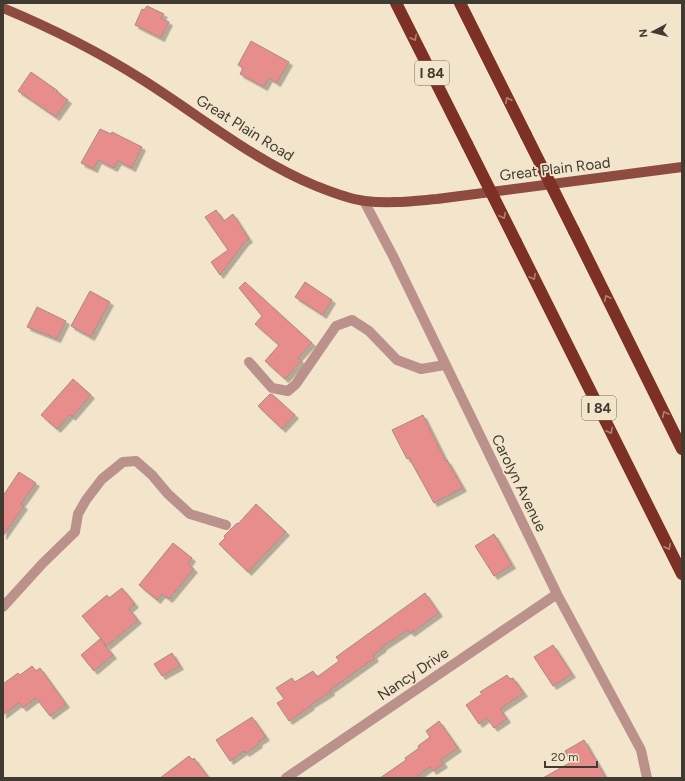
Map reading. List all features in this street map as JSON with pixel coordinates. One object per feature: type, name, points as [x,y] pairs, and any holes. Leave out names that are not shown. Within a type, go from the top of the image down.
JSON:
[{"type":"highway","name":"I 84","points":[[396,3],[682,574]]},
{"type":"highway","points":[[460,3],[682,449]]},
{"type":"main road","name":"Great Plain Road","points":[[3,8],[78,42],[142,79],[252,154],[297,178],[337,195],[364,201],[402,202],[438,199],[682,167]]},
{"type":"street","name":"Carolyn Avenue","points":[[364,201],[393,256],[444,365],[557,594],[641,750],[647,778]]},
{"type":"street","points":[[249,362],[272,388],[288,391],[296,384],[336,326],[352,320],[370,331],[397,360],[421,369],[444,365]]},
{"type":"street","points":[[3,607],[43,563],[76,532],[78,514],[86,500],[102,479],[123,462],[136,460],[152,475],[168,494],[190,514],[226,525]]},
{"type":"street","name":"Nancy Drive","points":[[286,778],[557,594]]},
{"type":"building","points":[[147,6],[164,14],[161,18],[169,22],[161,38],[135,25],[142,9],[144,10]]},
{"type":"building","points":[[251,41],[289,62],[277,83],[269,78],[264,87],[240,74],[243,68],[238,65]]},
{"type":"building","points":[[31,72],[68,100],[56,117],[18,91]]},
{"type":"building","points":[[100,129],[111,134],[112,132],[142,147],[132,168],[118,161],[114,168],[98,160],[94,169],[81,163]]},
{"type":"building","points":[[216,210],[224,221],[233,214],[249,239],[245,242],[220,275],[211,262],[228,250],[205,217]]},
{"type":"building","points":[[245,282],[312,343],[298,358],[302,361],[285,379],[265,361],[279,345],[255,324],[262,316],[239,288]]},
{"type":"building","points":[[305,282],[332,300],[323,315],[295,297]]},
{"type":"building","points":[[90,291],[110,302],[91,337],[71,326]]},
{"type":"building","points":[[37,307],[66,321],[57,339],[27,327]]},
{"type":"building","points":[[73,379],[91,395],[72,417],[70,415],[57,429],[41,415]]},
{"type":"building","points":[[270,394],[295,415],[282,429],[258,406]]},
{"type":"building","points":[[423,415],[446,461],[447,460],[463,488],[434,503],[409,458],[407,459],[392,430]]},
{"type":"building","points":[[19,472],[36,483],[21,504],[24,506],[3,536],[3,496]]},
{"type":"building","points":[[256,504],[286,532],[248,572],[219,544],[225,538],[224,536],[237,523],[238,524]]},
{"type":"building","points":[[494,534],[512,565],[494,576],[475,546]]},
{"type":"building","points":[[173,543],[192,558],[188,564],[194,569],[169,599],[162,594],[157,600],[139,585]]},
{"type":"building","points":[[122,588],[135,604],[129,609],[138,620],[107,646],[82,616],[107,595],[109,598]]},
{"type":"building","points":[[425,593],[439,613],[411,633],[408,630],[382,647],[383,648],[373,655],[375,658],[330,690],[331,692],[310,705],[311,706],[289,721],[277,703],[284,699],[276,688],[292,678],[295,682],[313,671],[317,677],[339,661],[336,657]]},
{"type":"building","points":[[100,639],[113,655],[94,671],[81,655]]},
{"type":"building","points":[[553,645],[572,674],[553,686],[534,657]]},
{"type":"building","points":[[172,653],[180,666],[162,676],[154,664]]},
{"type":"building","points":[[32,666],[36,671],[40,668],[66,704],[50,716],[36,698],[23,708],[19,703],[3,715],[3,684],[18,673],[20,675]]},
{"type":"building","points":[[507,675],[510,679],[513,678],[524,693],[500,709],[507,719],[494,728],[487,718],[479,724],[466,705],[482,694],[480,692]]},
{"type":"building","points":[[252,717],[266,737],[246,753],[244,751],[230,761],[216,740]]},
{"type":"building","points":[[439,721],[458,748],[441,760],[444,764],[433,771],[430,767],[415,778],[380,778],[406,760],[405,758],[419,748],[418,746],[430,737],[426,731]]},
{"type":"building","points":[[584,740],[606,778],[543,778],[571,762],[565,751]]},
{"type":"building","points":[[189,756],[193,760],[194,758],[209,778],[160,778]]}]
